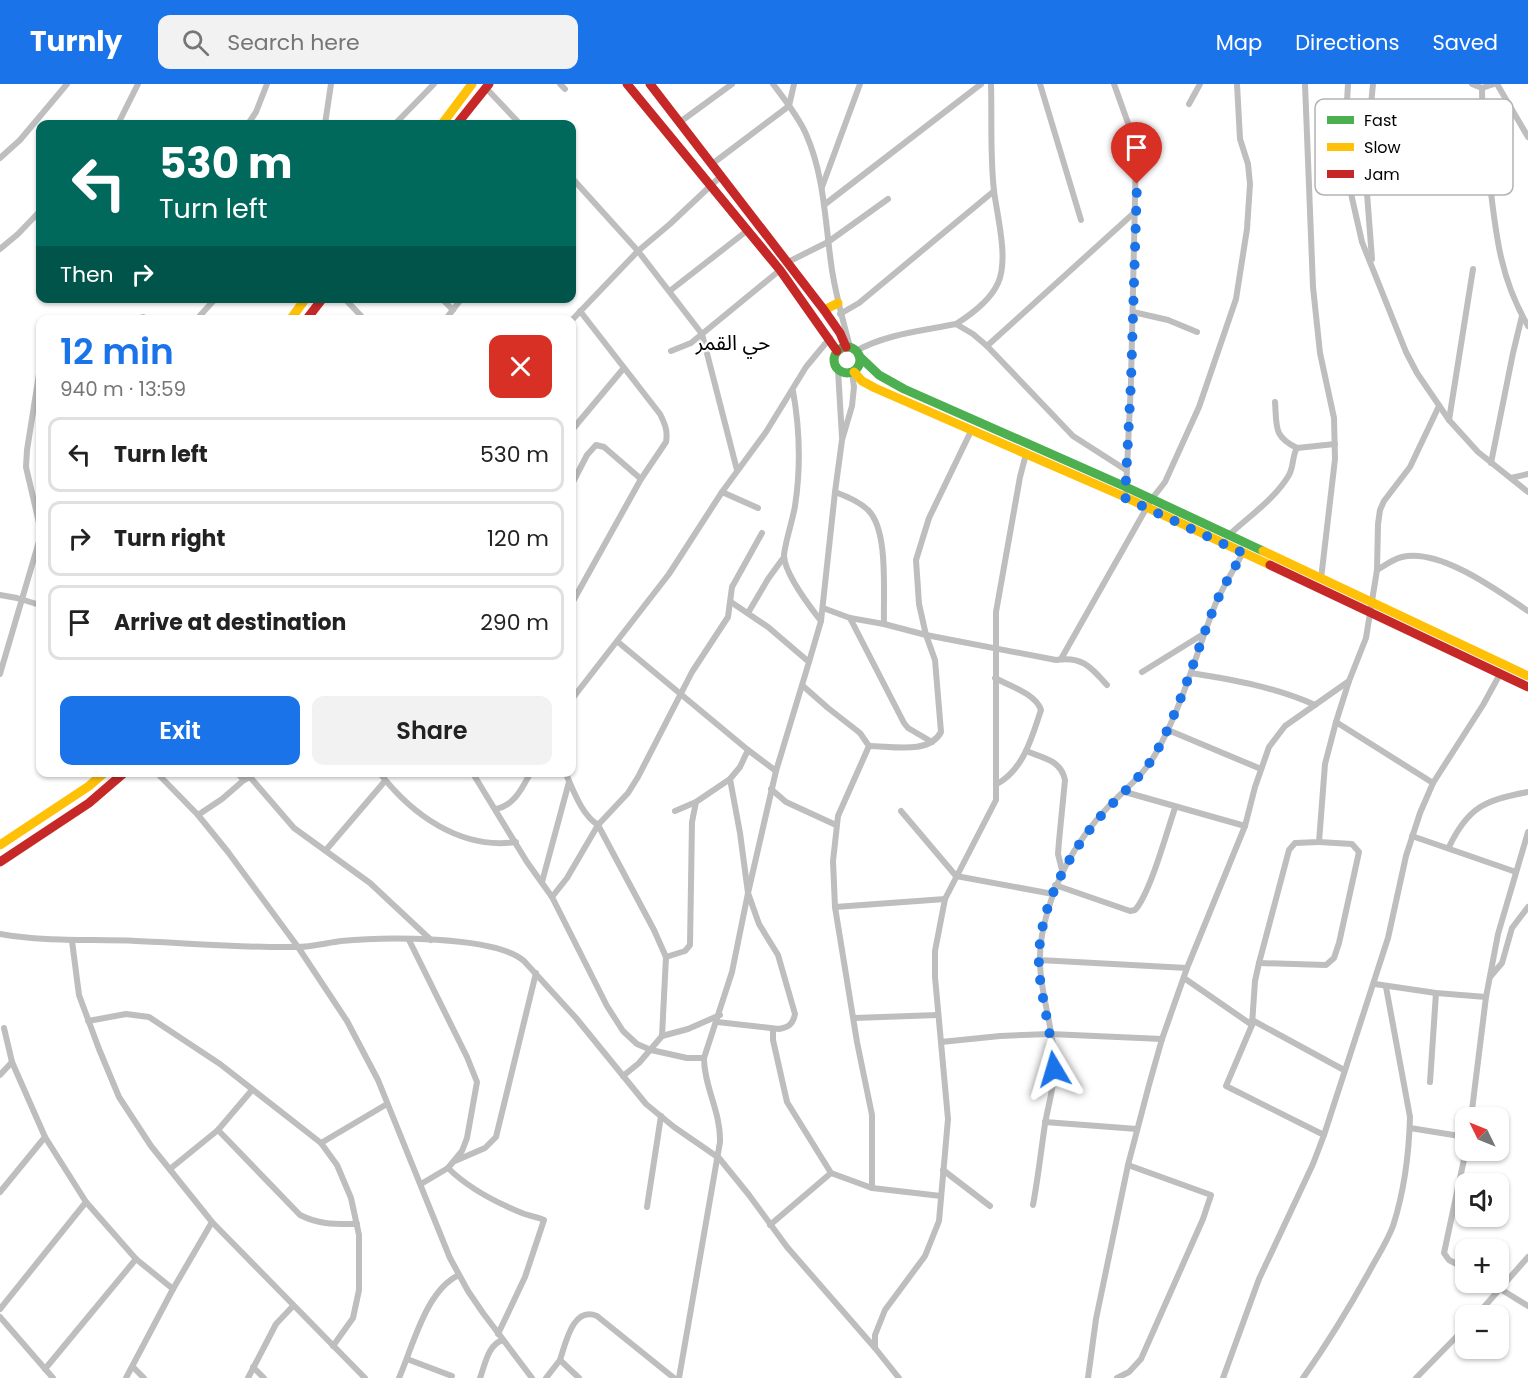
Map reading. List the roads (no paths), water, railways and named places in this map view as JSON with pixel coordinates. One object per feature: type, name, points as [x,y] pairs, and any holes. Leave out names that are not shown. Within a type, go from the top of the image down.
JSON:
[{"type":"street","points":[[37,120],[67,84]]},
{"type":"street","points":[[120,120],[138,84]]},
{"type":"street","points":[[251,120],[267,84]]},
{"type":"street","points":[[326,120],[331,84]]},
{"type":"street","points":[[399,120],[434,84]]},
{"type":"street","points":[[445,120],[472,84]]},
{"type":"street","points":[[627,84],[780,270],[830,338],[850,350],[879,375],[904,389],[1126,487],[1149,504],[1243,553],[1528,676]]},
{"type":"street","points":[[650,84],[756,225],[788,262],[826,313],[859,364],[853,373],[852,406],[842,440],[821,621],[771,789],[732,972],[704,1058],[704,1071],[719,1120],[719,1158],[679,1378]]},
{"type":"street","points":[[680,122],[732,84]]},
{"type":"street","points":[[773,84],[806,133],[822,187],[838,303],[850,350]]},
{"type":"street","points":[[712,164],[789,106],[794,84]]},
{"type":"street","points":[[822,187],[860,84]]},
{"type":"street","points":[[824,205],[981,84]]},
{"type":"street","points":[[842,440],[838,370],[834,361],[850,350],[873,342],[956,324],[972,314],[999,282],[1002,269],[1002,236],[994,191],[992,84]]},
{"type":"street","points":[[1040,84],[1082,220]]},
{"type":"street","points":[[1114,84],[1131,131],[1136,153],[1133,312],[1125,498]]},
{"type":"street","points":[[1189,104],[1200,84]]},
{"type":"street","points":[[1061,659],[1149,504],[1165,482],[1199,407],[1236,299],[1247,229],[1250,184],[1248,164],[1240,139],[1237,84]]},
{"type":"street","points":[[1305,84],[1315,310],[1320,353],[1334,418],[1335,444],[1321,579]]},
{"type":"street","points":[[1347,99],[1348,84]]},
{"type":"street","points":[[1372,99],[1373,84]]},
{"type":"street","points":[[1472,84],[1482,87],[1495,84],[1504,99]]},
{"type":"street","points":[[460,120],[488,86],[517,120]]},
{"type":"street","points":[[1482,87],[1483,99]]},
{"type":"street","points":[[1513,113],[1528,137]]},
{"type":"street","points":[[0,158],[20,140],[36,121]]},
{"type":"street","points":[[576,316],[638,251],[670,225],[721,176]]},
{"type":"street","points":[[576,182],[638,251],[702,334],[737,470]]},
{"type":"street","points":[[840,314],[859,303],[994,191]]},
{"type":"street","points":[[1352,195],[1362,242],[1384,301],[1417,373],[1449,420],[1491,463],[1528,492]]},
{"type":"street","points":[[1367,195],[1372,266]]},
{"type":"street","points":[[1491,195],[1497,248],[1505,275],[1528,326]]},
{"type":"street","points":[[788,262],[828,242],[888,199]]},
{"type":"street","points":[[987,346],[1135,212]]},
{"type":"street","points":[[0,249],[36,215]]},
{"type":"street","points":[[670,290],[748,230]]},
{"type":"street","points":[[1449,420],[1473,269]]},
{"type":"street","points":[[671,351],[691,343],[780,270]]},
{"type":"street","points":[[200,315],[211,303]]},
{"type":"street","points":[[310,315],[319,303]]},
{"type":"street","points":[[349,303],[360,315]]},
{"type":"street","points":[[446,303],[453,310]]},
{"type":"street","points":[[449,315],[458,303]]},
{"type":"street","points":[[818,321],[838,303]]},
{"type":"street","points":[[576,596],[642,479],[666,442],[667,431],[660,414],[580,311]]},
{"type":"street","points":[[1133,312],[1168,320],[1197,332]]},
{"type":"street","points":[[1491,463],[1510,363],[1522,316]]},
{"type":"street","points":[[956,324],[987,346],[1073,435],[1126,470]]},
{"type":"street","points":[[576,694],[669,574],[814,356],[830,338]]},
{"type":"street","points":[[576,425],[623,369]]},
{"type":"street","points":[[838,370],[853,373],[875,388],[1125,498],[1149,504],[1228,536],[1321,579],[1528,687]]},
{"type":"street","points":[[748,613],[784,557],[793,518],[799,466],[799,435],[793,390]]},
{"type":"street","points":[[36,393],[26,467],[36,510]]},
{"type":"street","points":[[1275,402],[1277,430],[1282,440],[1297,448],[1335,444]]},
{"type":"street","points":[[1318,842],[1323,778],[1335,722],[1366,638],[1377,570],[1378,524],[1384,501],[1410,467],[1439,406]]},
{"type":"street","points":[[869,746],[919,747],[938,738],[941,732],[934,660],[919,604],[916,560],[929,518],[972,429]]},
{"type":"street","points":[[576,476],[586,455],[596,445],[604,447],[642,479]]},
{"type":"street","points":[[1228,536],[1287,478],[1293,467],[1297,448]]},
{"type":"street","points":[[875,1348],[875,1335],[885,1310],[918,1267],[932,1242],[939,1221],[948,1119],[938,1015],[935,951],[945,899],[996,800],[998,784],[995,760],[995,623],[998,595],[1026,454]]},
{"type":"street","points":[[1511,478],[1528,474]]},
{"type":"street","points":[[722,492],[758,508]]},
{"type":"street","points":[[835,492],[863,506],[878,523],[882,549],[884,624]]},
{"type":"street","points":[[552,897],[564,883],[598,825],[634,785],[681,693],[728,617],[732,587],[762,532]]},
{"type":"street","points":[[0,674],[36,552]]},
{"type":"street","points":[[1033,1205],[1054,1069],[1039,960],[1041,937],[1055,885],[1062,870],[1091,828],[1149,765],[1168,730],[1216,604],[1243,553]]},
{"type":"street","points":[[1377,570],[1401,557],[1419,556],[1432,559],[1478,578],[1528,611]]},
{"type":"street","points":[[784,557],[802,597],[821,621]]},
{"type":"street","points":[[0,596],[23,599],[36,604]]},
{"type":"street","points":[[730,602],[748,613],[809,662]]},
{"type":"street","points":[[823,608],[850,618],[926,635],[1056,660],[1087,663],[1107,685]]},
{"type":"street","points":[[850,618],[904,723],[908,728],[932,742]]},
{"type":"street","points":[[1142,672],[1206,633]]},
{"type":"street","points":[[618,642],[776,771]]},
{"type":"street","points":[[1191,673],[1263,686],[1315,705]]},
{"type":"street","points":[[1223,1378],[1259,1279],[1313,1164],[1324,1135],[1389,938],[1401,876],[1412,836],[1433,783],[1500,674]]},
{"type":"street","points":[[995,678],[1027,694],[1040,706],[1041,710],[1026,751],[1008,777],[998,784]]},
{"type":"street","points":[[1088,1378],[1096,1319],[1128,1165],[1162,1039],[1187,969],[1245,826],[1269,747],[1285,726],[1349,681]]},
{"type":"street","points":[[803,686],[860,734],[869,746]]},
{"type":"street","points":[[1335,722],[1433,783]]},
{"type":"street","points":[[1168,730],[1261,769]]},
{"type":"street","points":[[869,746],[845,797],[836,825],[832,861],[835,907],[872,1115],[872,1188]]},
{"type":"street","points":[[675,811],[696,802],[730,779],[740,767],[748,750]]},
{"type":"street","points":[[1026,751],[1054,762],[1061,767],[1063,772],[1065,780],[1059,854],[1062,870]]},
{"type":"street","points":[[0,845],[99,777]]},
{"type":"street","points":[[0,862],[89,803],[119,777]]},
{"type":"street","points":[[161,777],[198,815],[228,852],[298,948],[347,1021],[378,1080],[450,1258],[500,1337],[532,1378]]},
{"type":"street","points":[[198,815],[249,777]]},
{"type":"street","points":[[251,777],[294,828],[370,883],[432,941]]},
{"type":"street","points":[[382,777],[411,808],[433,823],[459,835],[482,841],[498,844],[516,842]]},
{"type":"street","points":[[475,777],[552,897],[611,1013],[631,1040],[651,1050],[687,1058],[704,1058]]},
{"type":"street","points":[[496,809],[503,808],[513,800],[528,777]]},
{"type":"street","points":[[567,777],[584,812],[598,825],[666,957],[662,1036],[651,1050],[623,1076]]},
{"type":"street","points":[[717,1022],[773,1029],[788,1027],[794,1020],[795,1014],[778,955],[759,924],[748,893],[730,779]]},
{"type":"street","points":[[326,850],[385,781]]},
{"type":"street","points":[[542,882],[569,782]]},
{"type":"street","points":[[771,789],[786,802],[836,825]]},
{"type":"street","points":[[1125,792],[1245,826]]},
{"type":"street","points":[[1449,847],[1458,828],[1473,812],[1502,797],[1528,792]]},
{"type":"street","points":[[666,957],[685,951],[690,945],[692,822],[696,802]]},
{"type":"street","points":[[1055,885],[1130,911],[1135,910],[1143,897],[1175,808]]},
{"type":"street","points":[[901,811],[956,876],[1053,894]]},
{"type":"street","points":[[1472,1107],[1486,997],[1503,912],[1528,832]]},
{"type":"street","points":[[1412,836],[1516,872]]},
{"type":"street","points":[[1259,963],[1326,965],[1334,958],[1359,852],[1352,844],[1295,843],[1289,850],[1259,963],[1255,981],[1252,1022],[1226,1086],[1324,1135]]},
{"type":"street","points":[[835,907],[945,899]]},
{"type":"street","points":[[1490,978],[1502,963],[1512,928],[1528,907]]},
{"type":"street","points":[[0,934],[72,941],[133,941],[298,948],[359,940],[409,940],[474,944],[504,950],[518,956],[576,1017],[646,1104],[719,1158],[787,1247],[899,1378]]},
{"type":"street","points":[[409,940],[477,1082],[467,1138],[462,1151],[448,1168],[421,1184]]},
{"type":"street","points":[[72,941],[79,995],[88,1021],[119,1097],[151,1146],[212,1222],[365,1378]]},
{"type":"street","points":[[1039,960],[1187,969]]},
{"type":"street","points":[[455,1161],[485,1148],[496,1137],[536,974]]},
{"type":"street","points":[[1184,978],[1252,1022],[1344,1070]]},
{"type":"street","points":[[1375,984],[1436,993],[1486,997]]},
{"type":"street","points":[[1303,1378],[1354,1299],[1392,1228],[1401,1193],[1410,1128],[1407,1094],[1386,987]]},
{"type":"street","points":[[1430,1082],[1436,993]]},
{"type":"street","points":[[88,1021],[126,1014],[149,1017],[220,1064],[321,1143],[337,1165],[351,1198],[359,1235],[359,1290],[353,1318],[333,1346]]},
{"type":"street","points":[[662,1036],[688,1029],[720,1014]]},
{"type":"street","points":[[854,1018],[938,1015]]},
{"type":"street","points":[[4,1028],[12,1062],[45,1137],[86,1202],[136,1259],[173,1289]]},
{"type":"street","points":[[773,1029],[773,1040],[787,1102],[831,1173],[872,1188],[941,1196]]},
{"type":"street","points":[[941,1042],[1050,1034],[1162,1039]]},
{"type":"street","points":[[0,1075],[12,1062]]},
{"type":"street","points":[[170,1169],[218,1130],[252,1090]]},
{"type":"street","points":[[321,1143],[387,1104]]},
{"type":"street","points":[[647,1207],[661,1116]]},
{"type":"street","points":[[1045,1122],[1137,1129]]},
{"type":"street","points":[[1410,1128],[1455,1135]]},
{"type":"street","points":[[218,1130],[300,1215],[314,1222],[357,1224]]},
{"type":"street","points":[[0,1192],[45,1137]]},
{"type":"street","points":[[1455,1263],[1444,1253],[1464,1161]]},
{"type":"street","points":[[1116,1378],[1130,1372],[1141,1359],[1203,1219],[1211,1195],[1128,1165]]},
{"type":"street","points":[[448,1168],[466,1184],[485,1195],[523,1214],[544,1220],[525,1278],[500,1337],[491,1349],[480,1378]]},
{"type":"street","points":[[943,1170],[990,1206]]},
{"type":"street","points":[[770,1225],[831,1173]]},
{"type":"street","points":[[0,1309],[86,1202]]},
{"type":"street","points":[[126,1378],[173,1289],[212,1222]]},
{"type":"street","points":[[1509,1279],[1528,1257]]},
{"type":"street","points":[[45,1369],[136,1259]]},
{"type":"street","points":[[399,1378],[430,1302],[448,1282],[459,1275]]},
{"type":"street","points":[[1486,1305],[1496,1293]]},
{"type":"street","points":[[1507,1293],[1528,1306]]},
{"type":"street","points":[[248,1378],[276,1324],[293,1306]]},
{"type":"street","points":[[546,1378],[560,1360],[575,1323],[581,1315],[589,1313],[597,1316],[674,1378]]},
{"type":"street","points":[[0,1317],[53,1378]]},
{"type":"street","points":[[1419,1377],[1455,1339]]},
{"type":"street","points":[[407,1359],[452,1376]]},
{"type":"street","points":[[560,1360],[579,1378]]},
{"type":"street","points":[[133,1367],[144,1378]]},
{"type":"street","points":[[253,1367],[264,1378]]},
{"type":"district","name":"حي القمر","points":[[733,343]]}]
